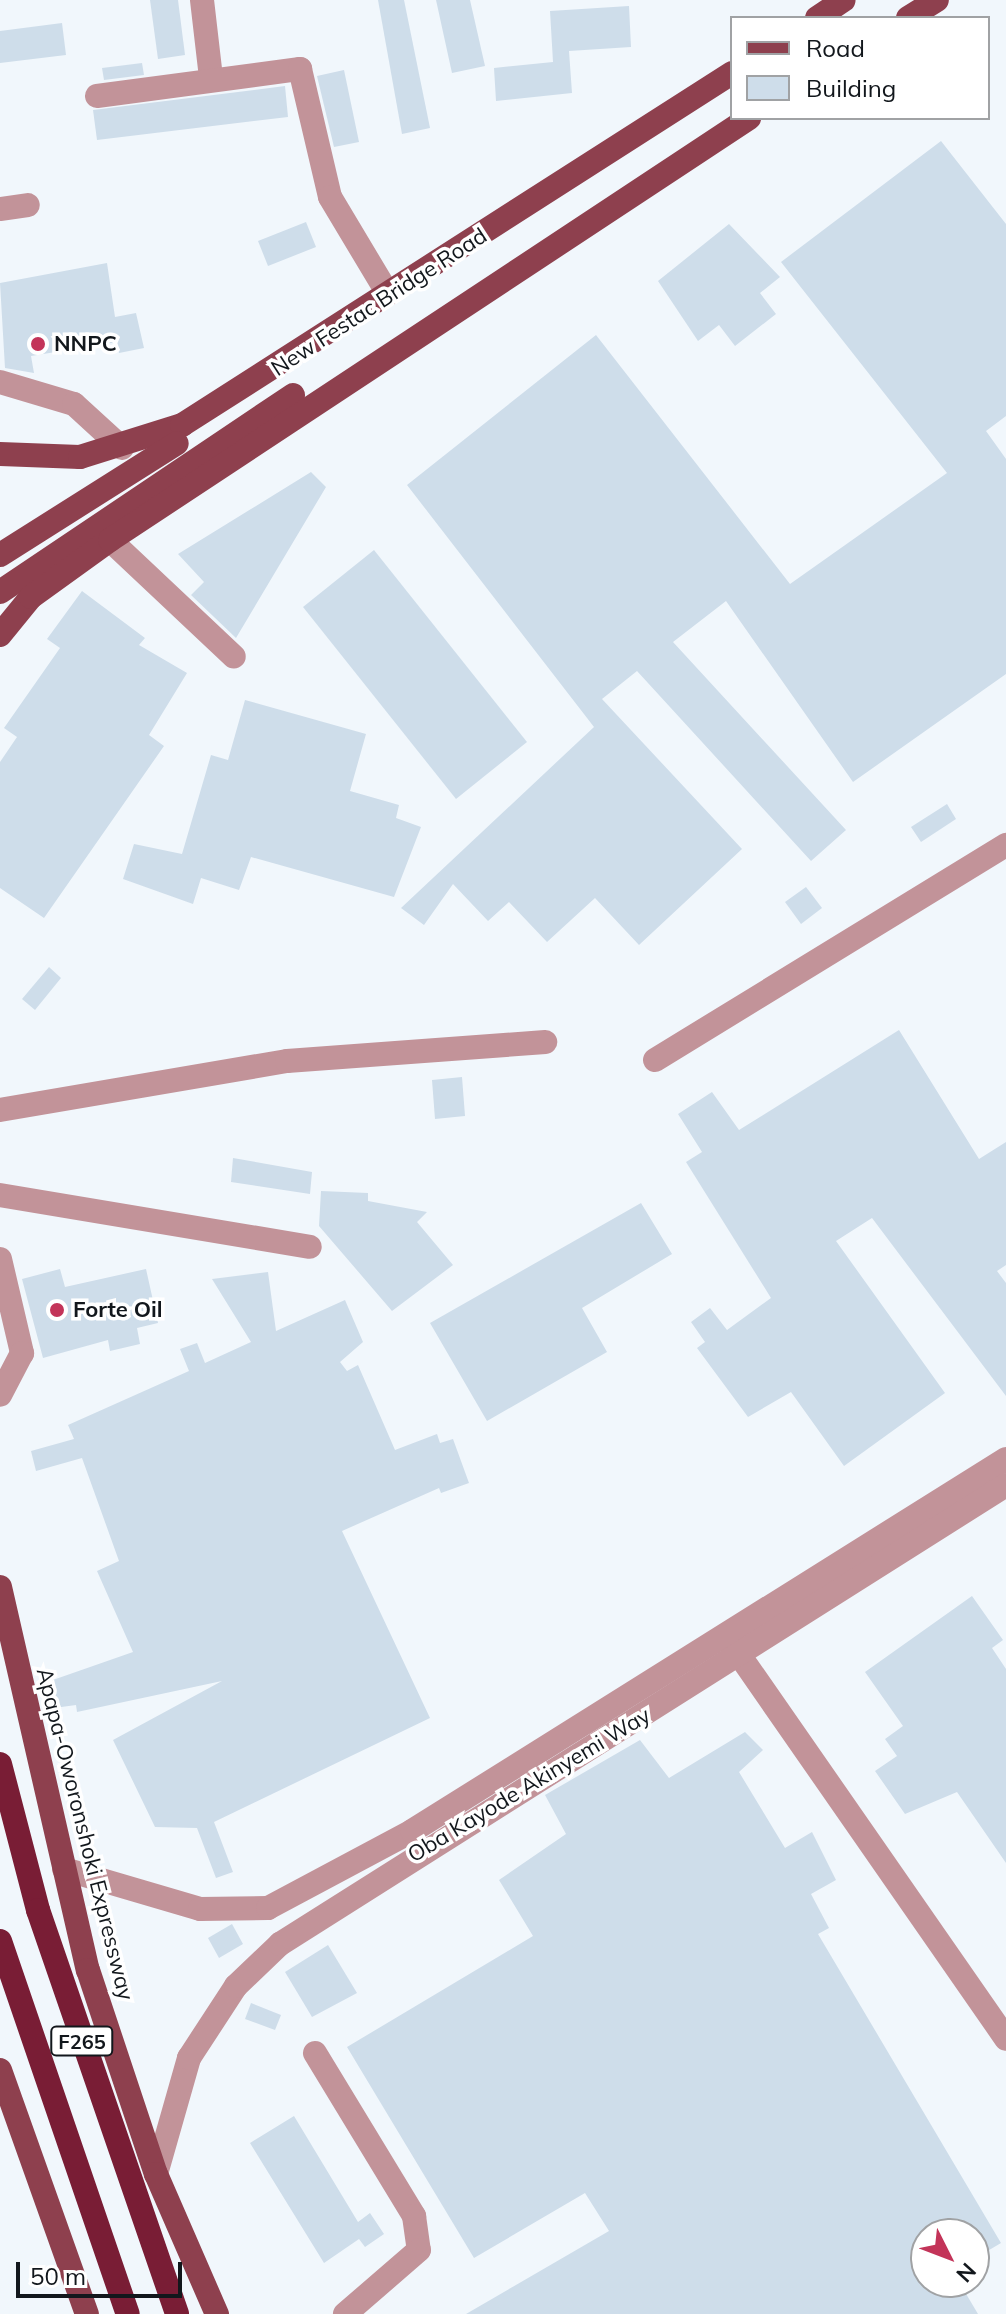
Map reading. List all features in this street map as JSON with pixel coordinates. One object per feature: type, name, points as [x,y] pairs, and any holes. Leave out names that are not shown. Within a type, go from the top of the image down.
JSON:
[{"type":"highway","name":"F265","points":[[0,1764],[38,1910],[177,2314]]},
{"type":"highway","name":"F265","points":[[0,1941],[128,2314]]},
{"type":"main road","points":[[820,16],[844,0]]},
{"type":"main road","points":[[911,16],[937,0]]},
{"type":"main road","name":"New Festac Bridge Road","points":[[0,454],[33,459],[122,460],[230,399],[730,74]]},
{"type":"main road","points":[[0,635],[31,597],[110,540],[581,225],[746,120]]},
{"type":"main road","points":[[0,555],[122,460],[226,417],[534,219],[559,186]]},
{"type":"main road","points":[[0,592],[542,233],[581,225]]},
{"type":"main road","name":"Apapa-Oworonshoki Expressway","points":[[0,1587],[88,1970],[156,2174],[217,2314]]},
{"type":"main road","points":[[2,2080],[87,2314]]},
{"type":"street","points":[[202,0],[211,78]]},
{"type":"street","points":[[97,96],[211,78],[300,69],[330,197],[388,294]]},
{"type":"street","points":[[0,209],[28,205]]},
{"type":"street","points":[[0,382],[74,404],[122,460]]},
{"type":"street","points":[[110,540],[234,657]]},
{"type":"street","points":[[655,1060],[1006,845]]},
{"type":"street","points":[[0,1110],[287,1061],[545,1042]]},
{"type":"street","points":[[0,1195],[310,1247]]},
{"type":"street","points":[[0,1259],[22,1353],[0,1395]]},
{"type":"street","name":"Oba Kayode Akinyemi Way","points":[[156,2174],[189,2058],[236,1986],[280,1944],[732,1646],[1006,1459]]},
{"type":"street","name":"Oba Kayode Akinyemi Way","points":[[64,1869],[200,1909],[268,1908],[376,1853],[1006,1485]]},
{"type":"street","points":[[732,1646],[1006,2039]]},
{"type":"street","points":[[315,2053],[414,2216],[419,2250],[345,2314]]},
{"type":"building","points":[[150,0],[178,0],[185,55],[158,59]]},
{"type":"building","points":[[378,0],[404,0],[430,128],[402,134]]},
{"type":"building","points":[[436,0],[470,0],[485,66],[452,73]]},
{"type":"building","points":[[629,6],[631,47],[569,51],[572,93],[496,101],[494,68],[553,62],[550,11]]},
{"type":"building","points":[[62,23],[66,55],[0,63],[0,31]]},
{"type":"building","points":[[142,63],[144,75],[104,80],[102,68]]},
{"type":"building","points":[[344,70],[359,142],[334,147],[317,76]]},
{"type":"building","points":[[285,86],[288,117],[97,140],[93,110]]},
{"type":"building","points":[[941,141],[1006,224],[1006,416],[986,431],[1006,459],[1006,674],[853,782],[726,601],[673,642],[846,830],[811,861],[637,671],[602,699],[742,849],[639,945],[595,898],[547,942],[509,902],[488,921],[453,884],[424,925],[401,908],[594,727],[407,485],[596,335],[790,584],[947,473],[781,262]]},
{"type":"building","points":[[306,222],[316,247],[268,266],[258,241]]},
{"type":"building","points":[[729,224],[780,277],[760,293],[776,314],[735,346],[719,325],[698,341],[658,281]]},
{"type":"building","points":[[107,263],[115,317],[136,313],[144,348],[119,353],[117,342],[31,356],[34,373],[5,368],[0,283]]},
{"type":"building","points":[[311,472],[326,487],[236,638],[191,595],[204,582],[178,554]]},
{"type":"building","points":[[374,550],[527,742],[456,799],[303,607]]},
{"type":"building","points":[[82,591],[145,638],[139,645],[187,673],[149,735],[164,746],[44,918],[0,888],[0,762],[17,737],[4,728],[60,648],[47,639]]},
{"type":"building","points":[[245,700],[366,734],[350,791],[399,805],[396,818],[421,827],[394,897],[251,857],[239,890],[201,878],[193,904],[123,879],[134,844],[182,854],[211,755],[228,760]]},
{"type":"building","points":[[947,804],[956,819],[921,842],[911,827]]},
{"type":"building","points":[[806,887],[822,908],[801,924],[785,902]]},
{"type":"building","points":[[49,967],[61,978],[35,1010],[22,999]]},
{"type":"building","points":[[899,1030],[979,1159],[1006,1142],[1006,1265],[997,1271],[1006,1283],[1006,1396],[872,1218],[836,1241],[945,1393],[844,1466],[791,1392],[748,1417],[697,1348],[705,1342],[691,1322],[710,1308],[727,1330],[771,1298],[686,1162],[702,1152],[678,1114],[712,1092],[739,1130]]},
{"type":"building","points":[[462,1077],[465,1116],[435,1119],[432,1080]]},
{"type":"building","points":[[233,1158],[312,1172],[310,1194],[231,1182]]},
{"type":"building","points":[[321,1191],[368,1193],[368,1201],[427,1212],[417,1222],[453,1265],[392,1311],[319,1226]]},
{"type":"building","points":[[641,1203],[672,1254],[582,1308],[607,1352],[487,1421],[430,1323]]},
{"type":"building","points":[[60,1269],[65,1287],[146,1269],[158,1323],[137,1328],[140,1344],[110,1351],[108,1340],[43,1358],[22,1279]]},
{"type":"building","points":[[268,1272],[276,1331],[345,1300],[363,1342],[340,1362],[347,1371],[358,1365],[395,1450],[437,1434],[440,1443],[453,1439],[469,1483],[441,1493],[439,1488],[342,1531],[430,1718],[214,1822],[233,1872],[216,1878],[197,1828],[155,1827],[113,1740],[222,1681],[77,1712],[76,1705],[54,1708],[50,1681],[133,1652],[97,1571],[119,1561],[82,1458],[36,1471],[31,1451],[74,1439],[68,1425],[189,1371],[180,1349],[197,1343],[205,1363],[251,1342],[212,1279]]},
{"type":"building","points":[[972,1596],[1003,1640],[992,1648],[1006,1669],[1006,1863],[957,1792],[905,1814],[875,1771],[897,1756],[885,1739],[903,1726],[865,1672]]},
{"type":"building","points":[[745,1732],[763,1750],[739,1772],[785,1848],[812,1832],[836,1880],[811,1894],[829,1928],[818,1934],[986,2218],[910,2218],[910,2298],[968,2298],[978,2314],[466,2314],[609,2231],[585,2193],[474,2258],[347,2047],[533,1936],[499,1880],[566,1834],[545,1795],[640,1740],[669,1778]]},
{"type":"building","points":[[232,1924],[243,1944],[219,1958],[208,1938]]},
{"type":"building","points":[[328,1945],[357,1993],[312,2017],[285,1972]]},
{"type":"building","points":[[251,2003],[281,2015],[275,2030],[245,2019]]},
{"type":"building","points":[[294,2116],[358,2222],[370,2213],[384,2234],[365,2247],[359,2239],[324,2263],[250,2143]]},
{"type":"building","points":[[990,2224],[1001,2243],[990,2250]]},
{"type":"place","name":"NNPC","points":[[38,344]]},
{"type":"place","name":"Forte Oil","points":[[57,1310]]}]
